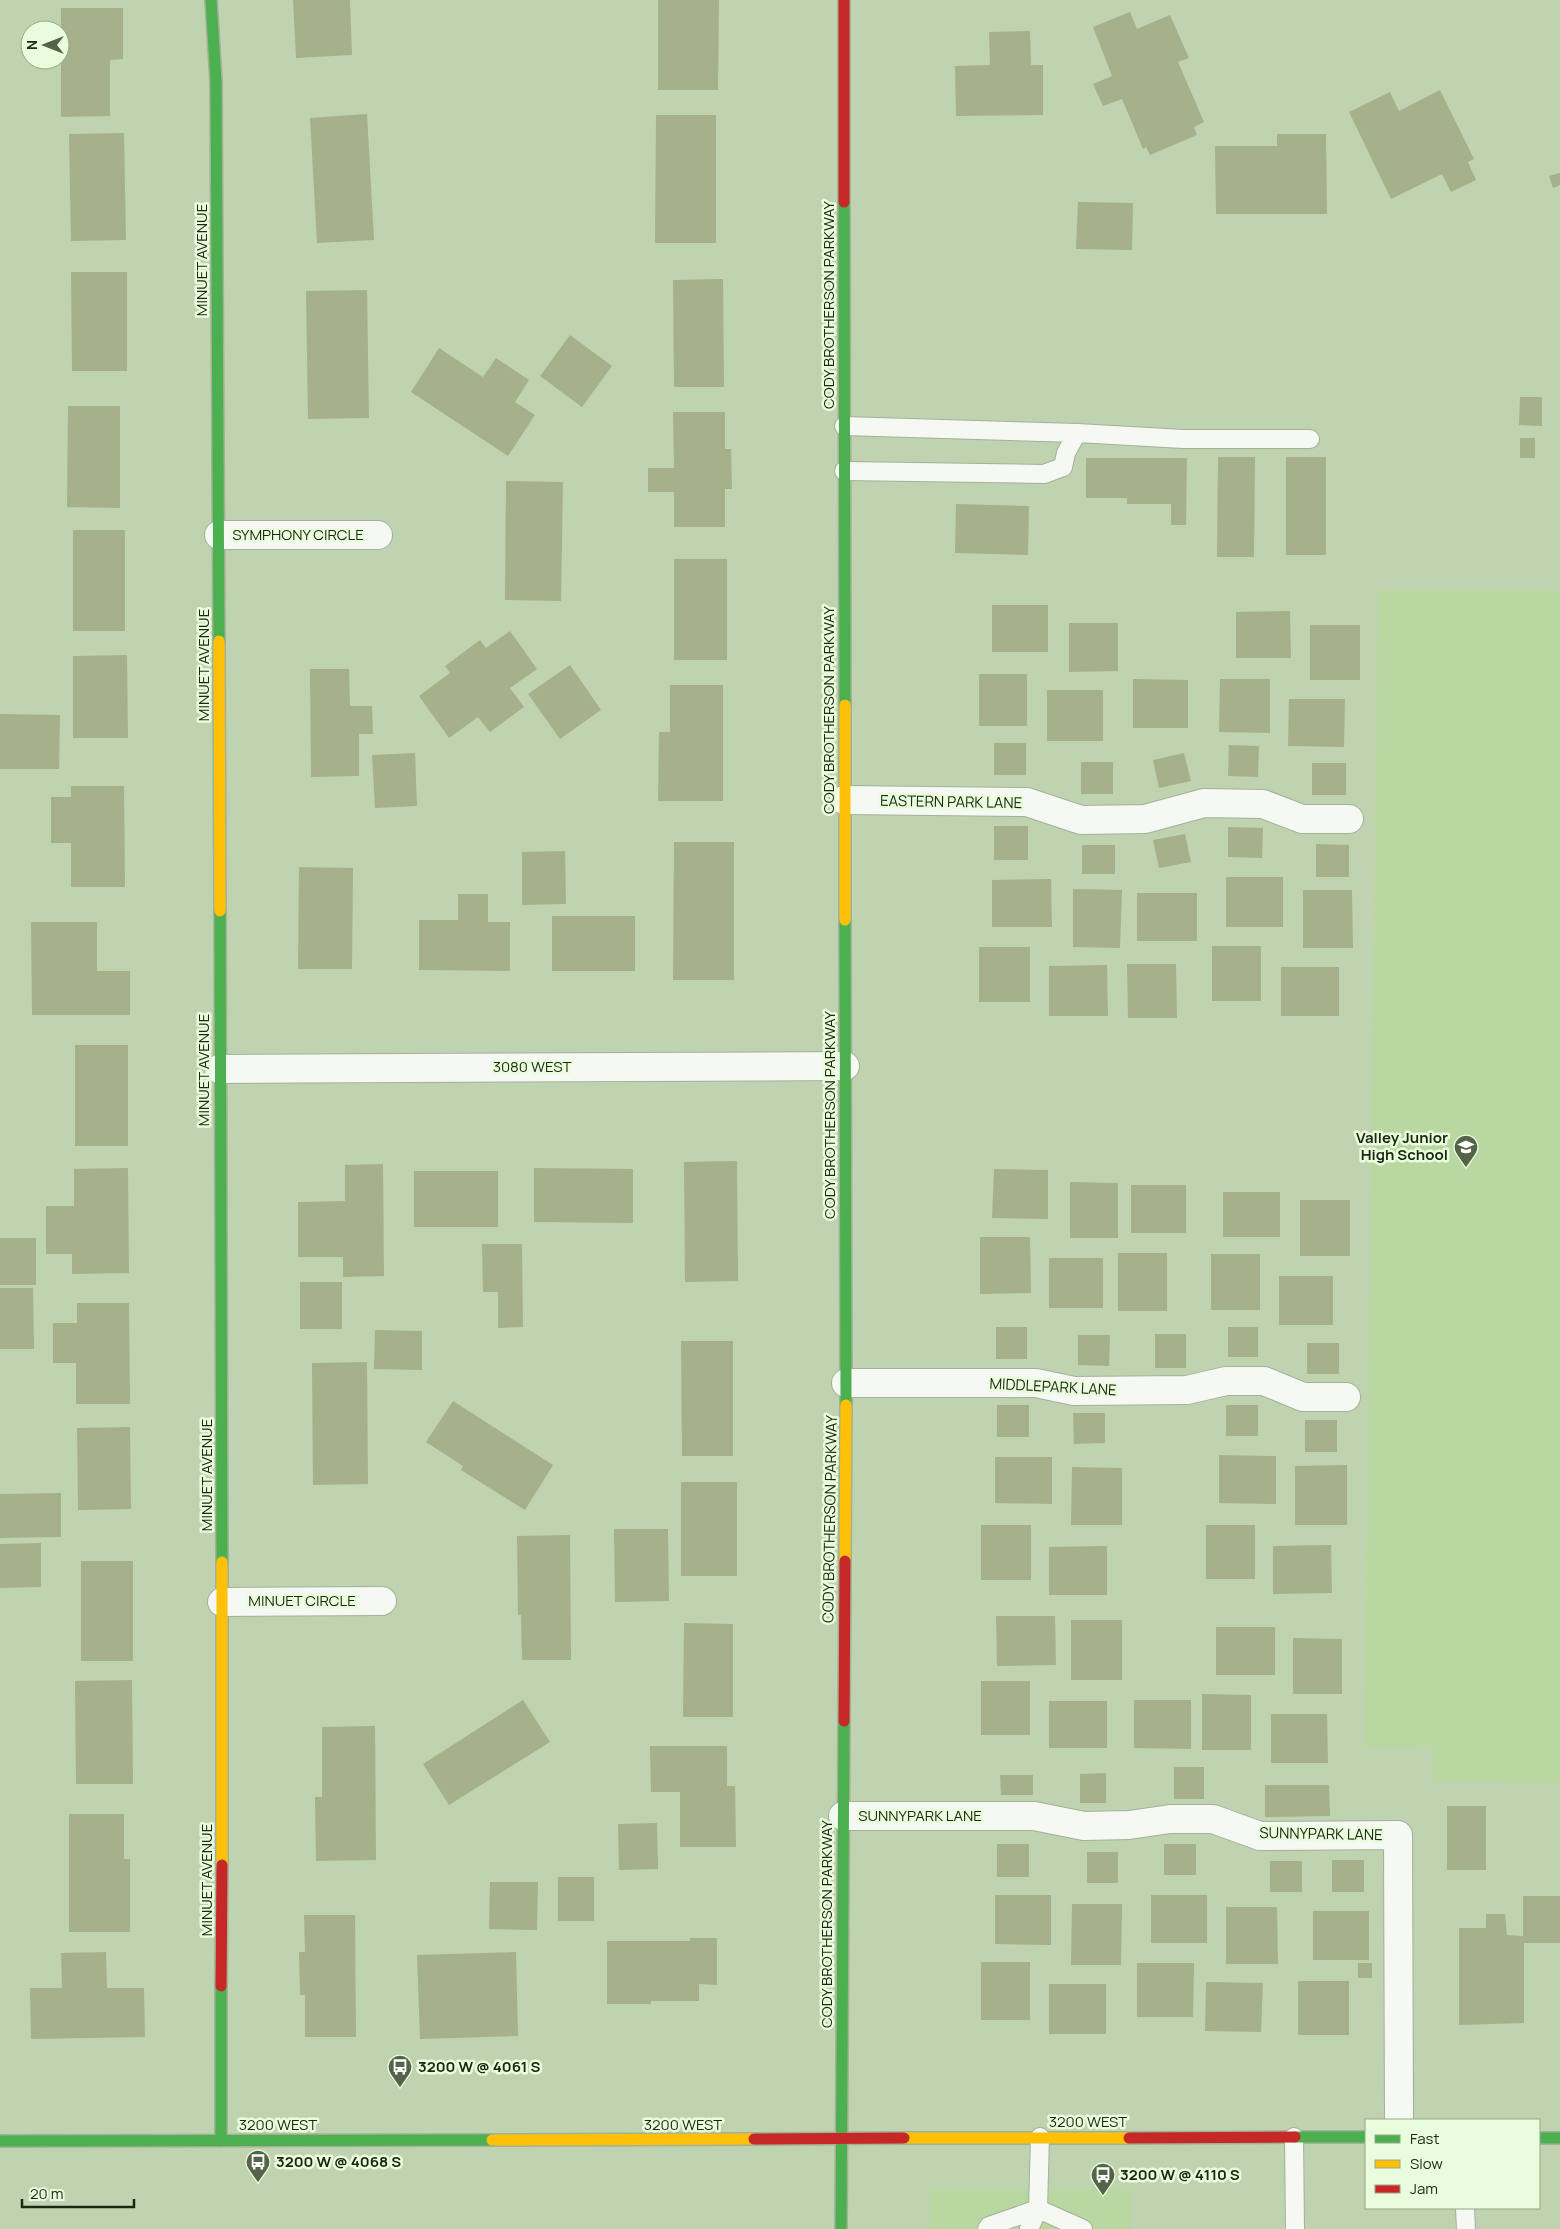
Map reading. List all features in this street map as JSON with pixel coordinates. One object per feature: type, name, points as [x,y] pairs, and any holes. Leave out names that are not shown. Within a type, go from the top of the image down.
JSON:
[{"type":"street","name":"MINUET AVENUE","points":[[211,0],[216,82],[219,535],[219,1069],[222,1602],[221,2141]]},
{"type":"street","name":"CODY BROTHERSON PARKWAY","points":[[841,2229],[846,1383],[844,0]]},
{"type":"street","name":"SYMPHONY CIRCLE","points":[[219,535],[378,535]]},
{"type":"street","name":"EASTERN PARK LANE","points":[[844,800],[1027,802],[1082,820],[1145,819],[1204,803],[1263,804],[1302,819],[1348,819]]},
{"type":"street","name":"3080 WEST","points":[[219,1069],[845,1066]]},
{"type":"street","name":"MIDDLEPARK LANE","points":[[846,1383],[1036,1383],[1083,1391],[1187,1390],[1226,1381],[1264,1381],[1303,1397],[1346,1397]]},
{"type":"street","name":"MINUET CIRCLE","points":[[222,1602],[382,1601]]},
{"type":"street","name":"SUNNYPARK LANE","points":[[842,1816],[1034,1816],[1084,1826],[1129,1825],[1170,1819],[1213,1819],[1260,1836],[1398,1835],[1399,2119]]},
{"type":"street","name":"3200 WEST","points":[[0,2141],[739,2140],[841,2137],[1365,2137]]},
{"type":"street","points":[[1540,2138],[1560,2138]]},
{"type":"lane","points":[[844,426],[1077,433],[1183,439],[1310,439]]},
{"type":"lane","points":[[844,471],[1044,474],[1063,467],[1066,453],[1077,433]]},
{"type":"lane","points":[[1029,2229],[1038,2209],[1040,2137]]},
{"type":"lane","points":[[1294,2137],[1295,2229]]},
{"type":"lane","points":[[1038,2209],[1049,2229]]},
{"type":"lane","points":[[987,2229],[989,2226],[1038,2209],[1083,2229]]},
{"type":"lane","points":[[1465,2209],[1466,2229]]},
{"type":"shaded area","name":"Valley Junior High School","points":[[1378,590],[1560,590],[1560,1783],[1433,1782],[1433,1747],[1364,1748]]},
{"type":"shaded area","points":[[930,2189],[1132,2189],[1132,2229],[930,2229]]},
{"type":"building","points":[[293,0],[350,0],[352,55],[296,58]]},
{"type":"building","points":[[658,0],[719,0],[718,90],[658,90]]},
{"type":"building","points":[[61,8],[123,8],[123,59],[110,60],[110,116],[61,117],[61,70],[70,70],[70,20],[61,20]]},
{"type":"building","points":[[1130,12],[1137,29],[1170,15],[1189,58],[1178,62],[1204,122],[1194,127],[1197,135],[1150,155],[1146,147],[1143,149],[1122,99],[1103,106],[1093,84],[1112,76],[1093,27]]},
{"type":"building","points":[[1030,31],[1031,65],[1043,65],[1043,115],[956,116],[955,66],[990,65],[989,32]]},
{"type":"building","points":[[1440,90],[1474,159],[1468,162],[1476,180],[1451,192],[1442,174],[1391,199],[1349,112],[1390,92],[1399,111]]},
{"type":"building","points":[[367,114],[374,240],[317,243],[310,118]]},
{"type":"building","points":[[656,115],[716,115],[716,243],[655,243]]},
{"type":"building","points":[[124,133],[126,240],[71,241],[69,134]]},
{"type":"building","points":[[1277,134],[1326,134],[1327,214],[1216,214],[1215,146],[1277,146]]},
{"type":"building","points":[[1560,173],[1560,185],[1553,188],[1549,176]]},
{"type":"building","points":[[1078,202],[1133,203],[1132,250],[1076,249]]},
{"type":"building","points":[[71,272],[127,272],[127,371],[72,371]]},
{"type":"building","points":[[723,279],[724,387],[674,387],[673,280]]},
{"type":"building","points":[[367,290],[369,418],[308,419],[306,291]]},
{"type":"building","points":[[570,335],[612,366],[582,407],[540,376]]},
{"type":"building","points":[[439,348],[483,377],[496,358],[529,380],[515,402],[535,415],[508,456],[411,392]]},
{"type":"building","points":[[1520,397],[1542,397],[1542,426],[1519,425]]},
{"type":"building","points":[[68,406],[120,406],[120,508],[67,507]]},
{"type":"building","points":[[673,412],[725,412],[725,449],[731,449],[732,489],[725,489],[725,527],[674,527],[674,492],[648,492],[648,468],[674,468]]},
{"type":"building","points":[[1520,438],[1535,438],[1535,458],[1520,458]]},
{"type":"building","points":[[1218,457],[1255,457],[1254,557],[1217,557]]},
{"type":"building","points":[[1286,457],[1326,457],[1326,555],[1286,555]]},
{"type":"building","points":[[1086,458],[1187,458],[1186,525],[1171,525],[1171,504],[1127,504],[1127,498],[1086,498]]},
{"type":"building","points":[[506,481],[563,482],[561,601],[505,600]]},
{"type":"building","points":[[956,504],[1029,506],[1028,555],[955,553]]},
{"type":"building","points":[[73,530],[125,530],[125,631],[73,631]]},
{"type":"building","points":[[674,559],[727,559],[727,660],[674,660]]},
{"type":"building","points":[[992,605],[1048,605],[1048,652],[992,652]]},
{"type":"building","points":[[1290,611],[1291,658],[1236,658],[1236,612]]},
{"type":"building","points":[[1069,623],[1118,623],[1118,671],[1069,672]]},
{"type":"building","points":[[1310,625],[1360,625],[1360,680],[1310,680]]},
{"type":"building","points":[[510,631],[537,669],[510,688],[524,707],[490,732],[478,717],[449,738],[419,696],[450,673],[445,666],[480,640],[486,648]]},
{"type":"building","points":[[127,655],[128,738],[73,738],[73,656]]},
{"type":"building","points":[[570,665],[601,710],[560,739],[528,694]]},
{"type":"building","points":[[310,669],[349,669],[350,706],[372,706],[373,734],[359,734],[359,776],[311,777]]},
{"type":"building","points":[[979,674],[1027,674],[1027,726],[979,726]]},
{"type":"building","points":[[1133,679],[1188,680],[1188,728],[1133,728]]},
{"type":"building","points":[[1220,679],[1270,679],[1270,733],[1219,732]]},
{"type":"building","points":[[670,685],[723,685],[723,801],[658,801],[659,732],[670,732]]},
{"type":"building","points":[[1047,690],[1103,690],[1103,741],[1047,741]]},
{"type":"building","points":[[1289,699],[1345,699],[1344,747],[1288,746]]},
{"type":"building","points":[[0,714],[60,715],[59,769],[0,769]]},
{"type":"building","points":[[994,743],[1026,743],[1026,775],[994,775]]},
{"type":"building","points":[[1229,745],[1259,746],[1258,777],[1228,776]]},
{"type":"building","points":[[415,753],[417,806],[375,808],[372,755]]},
{"type":"building","points":[[1184,753],[1191,781],[1159,788],[1153,760]]},
{"type":"building","points":[[1081,762],[1113,762],[1113,794],[1081,794]]},
{"type":"building","points":[[1312,763],[1346,763],[1346,795],[1312,795]]},
{"type":"building","points":[[71,786],[124,786],[125,887],[71,887],[71,843],[51,843],[51,797],[71,797]]},
{"type":"building","points":[[994,826],[1028,826],[1028,860],[994,860]]},
{"type":"building","points":[[1228,827],[1263,828],[1262,858],[1228,857]]},
{"type":"building","points":[[1185,834],[1191,862],[1159,868],[1153,840]]},
{"type":"building","points":[[674,842],[734,842],[734,980],[673,980]]},
{"type":"building","points":[[1316,844],[1349,845],[1349,877],[1316,877]]},
{"type":"building","points":[[1082,845],[1115,845],[1115,874],[1082,874]]},
{"type":"building","points":[[565,851],[566,904],[522,905],[522,852]]},
{"type":"building","points":[[299,867],[353,868],[352,969],[298,969]]},
{"type":"building","points":[[1226,877],[1283,877],[1283,927],[1226,927]]},
{"type":"building","points":[[1051,879],[1052,927],[992,927],[992,880]]},
{"type":"building","points":[[1073,889],[1122,890],[1120,948],[1073,947]]},
{"type":"building","points":[[1303,890],[1352,890],[1353,948],[1303,948]]},
{"type":"building","points":[[1137,893],[1197,893],[1197,941],[1137,941]]},
{"type":"building","points":[[458,894],[488,894],[488,922],[510,922],[510,971],[419,970],[419,920],[458,920]]},
{"type":"building","points":[[552,916],[635,916],[635,971],[552,971]]},
{"type":"building","points":[[31,922],[97,922],[97,971],[130,971],[130,1015],[32,1015]]},
{"type":"building","points":[[1212,946],[1261,946],[1261,1001],[1212,1001]]},
{"type":"building","points":[[979,947],[1030,947],[1030,1002],[979,1002]]},
{"type":"building","points":[[1127,964],[1176,964],[1177,1018],[1128,1018]]},
{"type":"building","points":[[1107,965],[1108,1016],[1049,1016],[1049,966]]},
{"type":"building","points":[[1281,967],[1339,967],[1339,1016],[1281,1016]]},
{"type":"building","points":[[75,1045],[128,1045],[128,1146],[75,1146]]},
{"type":"building","points":[[737,1161],[738,1281],[685,1282],[684,1162]]},
{"type":"building","points":[[383,1164],[384,1276],[343,1277],[343,1257],[298,1257],[298,1202],[345,1201],[345,1165]]},
{"type":"building","points":[[128,1168],[129,1273],[72,1274],[72,1254],[46,1254],[46,1206],[74,1206],[74,1169]]},
{"type":"building","points":[[534,1168],[633,1169],[633,1223],[534,1222]]},
{"type":"building","points":[[994,1169],[1048,1170],[1048,1219],[992,1218]]},
{"type":"building","points":[[414,1171],[498,1171],[498,1227],[414,1227]]},
{"type":"building","points":[[1070,1182],[1118,1183],[1118,1238],[1070,1238]]},
{"type":"building","points":[[1131,1185],[1186,1185],[1186,1233],[1131,1233]]},
{"type":"building","points":[[1223,1192],[1280,1192],[1280,1237],[1223,1237]]},
{"type":"building","points":[[1300,1200],[1350,1200],[1350,1256],[1300,1256]]},
{"type":"building","points":[[980,1237],[1030,1237],[1031,1293],[980,1294]]},
{"type":"building","points":[[0,1238],[36,1238],[36,1285],[0,1285]]},
{"type":"building","points":[[482,1244],[522,1244],[523,1327],[498,1328],[498,1292],[483,1292]]},
{"type":"building","points":[[1118,1253],[1167,1253],[1167,1311],[1118,1311]]},
{"type":"building","points":[[1211,1254],[1260,1254],[1260,1310],[1211,1310]]},
{"type":"building","points":[[1049,1258],[1103,1258],[1103,1308],[1049,1308]]},
{"type":"building","points":[[1279,1276],[1333,1276],[1333,1325],[1279,1325]]},
{"type":"building","points":[[300,1282],[342,1282],[342,1329],[300,1329]]},
{"type":"building","points":[[0,1288],[33,1288],[34,1349],[0,1349]]},
{"type":"building","points":[[77,1303],[129,1303],[130,1404],[76,1404],[76,1363],[53,1363],[53,1323],[77,1323]]},
{"type":"building","points":[[996,1327],[1027,1327],[1027,1359],[996,1359]]},
{"type":"building","points":[[1228,1327],[1258,1327],[1258,1357],[1228,1357]]},
{"type":"building","points":[[375,1330],[422,1331],[422,1370],[374,1369]]},
{"type":"building","points":[[1155,1334],[1186,1334],[1186,1368],[1155,1368]]},
{"type":"building","points":[[1078,1335],[1110,1335],[1109,1366],[1078,1365]]},
{"type":"building","points":[[681,1341],[733,1341],[733,1456],[682,1456]]},
{"type":"building","points":[[1307,1343],[1339,1343],[1339,1374],[1307,1374]]},
{"type":"building","points":[[367,1362],[368,1484],[313,1485],[312,1363]]},
{"type":"building","points":[[453,1401],[553,1465],[525,1510],[461,1470],[463,1466],[426,1442]]},
{"type":"building","points":[[997,1405],[1029,1405],[1029,1437],[997,1437]]},
{"type":"building","points":[[1226,1405],[1258,1405],[1258,1436],[1226,1436]]},
{"type":"building","points":[[1073,1413],[1105,1413],[1105,1443],[1074,1444]]},
{"type":"building","points":[[1305,1420],[1337,1420],[1337,1452],[1305,1452]]},
{"type":"building","points":[[130,1427],[131,1509],[78,1510],[77,1428]]},
{"type":"building","points":[[1219,1455],[1276,1456],[1276,1504],[1219,1503]]},
{"type":"building","points":[[995,1457],[1052,1457],[1052,1504],[995,1503]]},
{"type":"building","points":[[1347,1465],[1347,1525],[1295,1525],[1295,1466]]},
{"type":"building","points":[[1072,1467],[1122,1468],[1122,1525],[1071,1525]]},
{"type":"building","points":[[681,1482],[737,1482],[737,1576],[681,1576]]},
{"type":"building","points":[[61,1493],[61,1537],[0,1538],[0,1494]]},
{"type":"building","points":[[981,1525],[1031,1525],[1031,1580],[981,1580]]},
{"type":"building","points":[[1206,1525],[1255,1525],[1255,1579],[1206,1579]]},
{"type":"building","points":[[614,1529],[668,1529],[669,1601],[615,1602]]},
{"type":"building","points":[[570,1535],[571,1660],[522,1660],[521,1615],[518,1615],[517,1536]]},
{"type":"building","points":[[41,1543],[41,1587],[0,1588],[0,1544]]},
{"type":"building","points":[[1331,1545],[1332,1593],[1273,1594],[1273,1546]]},
{"type":"building","points":[[1107,1546],[1107,1595],[1049,1595],[1049,1547]]},
{"type":"building","points":[[81,1561],[133,1561],[133,1661],[81,1661]]},
{"type":"building","points":[[996,1616],[1055,1616],[1056,1665],[997,1666]]},
{"type":"building","points":[[1071,1620],[1122,1620],[1122,1680],[1071,1680]]},
{"type":"building","points":[[684,1623],[733,1624],[733,1717],[683,1717]]},
{"type":"building","points":[[1216,1627],[1275,1627],[1275,1675],[1216,1675]]},
{"type":"building","points":[[1293,1638],[1342,1639],[1342,1694],[1293,1694]]},
{"type":"building","points":[[132,1680],[133,1784],[76,1784],[75,1681]]},
{"type":"building","points":[[981,1681],[1030,1681],[1030,1735],[981,1735]]},
{"type":"building","points":[[1202,1694],[1251,1695],[1251,1750],[1202,1750]]},
{"type":"building","points":[[523,1700],[550,1742],[449,1805],[423,1764]]},
{"type":"building","points":[[1134,1700],[1191,1700],[1191,1749],[1134,1748]]},
{"type":"building","points":[[1049,1701],[1107,1701],[1107,1748],[1049,1748]]},
{"type":"building","points":[[1271,1714],[1327,1714],[1328,1763],[1271,1763]]},
{"type":"building","points":[[375,1726],[376,1860],[316,1861],[315,1797],[322,1797],[322,1727]]},
{"type":"building","points":[[650,1746],[727,1746],[727,1786],[735,1786],[736,1847],[680,1847],[680,1792],[651,1792]]},
{"type":"building","points":[[1174,1767],[1204,1767],[1204,1799],[1174,1799]]},
{"type":"building","points":[[1106,1773],[1106,1803],[1080,1803],[1080,1774]]},
{"type":"building","points":[[1000,1775],[1033,1775],[1033,1795],[1001,1795]]},
{"type":"building","points":[[1265,1785],[1329,1785],[1330,1816],[1265,1817]]},
{"type":"building","points":[[1447,1806],[1486,1806],[1486,1870],[1447,1870]]},
{"type":"building","points":[[69,1814],[124,1814],[124,1859],[130,1859],[130,1932],[69,1932]]},
{"type":"building","points":[[657,1823],[658,1869],[619,1870],[618,1824]]},
{"type":"building","points":[[997,1844],[1029,1844],[1029,1877],[997,1877]]},
{"type":"building","points":[[1164,1844],[1196,1844],[1196,1875],[1164,1875]]},
{"type":"building","points":[[1087,1852],[1118,1852],[1118,1883],[1087,1883]]},
{"type":"building","points":[[1332,1860],[1364,1860],[1364,1892],[1332,1892]]},
{"type":"building","points":[[1270,1861],[1302,1861],[1302,1892],[1270,1892]]},
{"type":"building","points":[[558,1877],[594,1877],[594,1921],[558,1921]]},
{"type":"building","points":[[490,1882],[538,1882],[537,1930],[489,1929]]},
{"type":"building","points":[[995,1895],[1051,1895],[1051,1945],[995,1944]]},
{"type":"building","points":[[1151,1895],[1207,1895],[1207,1943],[1151,1943]]},
{"type":"building","points":[[1523,1896],[1560,1896],[1560,1943],[1524,1943],[1524,2023],[1459,2025],[1459,1928],[1486,1928],[1486,1914],[1505,1914],[1507,1935],[1523,1936]]},
{"type":"building","points":[[1072,1904],[1122,1904],[1121,1965],[1071,1965]]},
{"type":"building","points":[[1226,1907],[1277,1907],[1278,1964],[1226,1964]]},
{"type":"building","points":[[1313,1911],[1369,1911],[1369,1960],[1313,1960]]},
{"type":"building","points":[[304,1915],[355,1915],[356,2037],[305,2037],[305,1995],[300,1995],[299,1952],[305,1952]]},
{"type":"building","points":[[690,1938],[717,1938],[717,1985],[699,1984],[699,2001],[651,2001],[651,2004],[607,2004],[607,1941],[690,1941]]},
{"type":"building","points":[[106,1952],[107,1988],[144,1988],[145,2037],[31,2039],[30,1988],[62,1988],[61,1953]]},
{"type":"building","points":[[516,1952],[518,2036],[420,2039],[417,1955]]},
{"type":"building","points":[[981,1962],[1030,1962],[1030,2020],[981,2020]]},
{"type":"building","points":[[1137,1963],[1194,1963],[1193,2017],[1137,2017]]},
{"type":"building","points":[[1358,1963],[1372,1963],[1372,1978],[1358,1978]]},
{"type":"building","points":[[1298,1981],[1349,1981],[1349,2035],[1298,2035]]},
{"type":"building","points":[[1206,1982],[1263,1983],[1261,2032],[1205,2031]]},
{"type":"building","points":[[1049,1984],[1106,1984],[1106,2034],[1049,2034]]},
{"type":"traffic: fast","points":[[211,0],[216,82],[219,641]]},
{"type":"traffic: fast","points":[[844,202],[845,705]]},
{"type":"traffic: fast","points":[[220,911],[222,1562]]},
{"type":"traffic: fast","points":[[845,920],[846,1405]]},
{"type":"traffic: fast","points":[[841,2229],[844,1721]]},
{"type":"traffic: fast","points":[[221,1986],[221,2141]]},
{"type":"traffic: fast","points":[[1295,2137],[1365,2137]]},
{"type":"traffic: fast","points":[[1540,2138],[1560,2138]]},
{"type":"traffic: fast","points":[[0,2141],[492,2140]]},
{"type":"traffic: slow","points":[[219,641],[220,911]]},
{"type":"traffic: slow","points":[[845,705],[845,920]]},
{"type":"traffic: slow","points":[[845,1561],[846,1405]]},
{"type":"traffic: slow","points":[[222,1562],[222,1865]]},
{"type":"traffic: slow","points":[[904,2138],[1129,2138]]},
{"type":"traffic: slow","points":[[492,2140],[754,2139]]},
{"type":"traffic: jam","points":[[844,0],[844,202]]},
{"type":"traffic: jam","points":[[844,1721],[845,1561]]},
{"type":"traffic: jam","points":[[221,1986],[222,1865]]},
{"type":"traffic: jam","points":[[1129,2138],[1295,2137]]},
{"type":"traffic: jam","points":[[754,2139],[904,2138]]},
{"type":"place","name":"Valley Junior High School","points":[[1466,1168]]},
{"type":"place","name":"3200 W @ 4061 S","points":[[400,2088]]},
{"type":"place","name":"3200 W @ 4068 S","points":[[258,2183]]},
{"type":"place","name":"3200 W @ 4110 S","points":[[1103,2196]]}]
